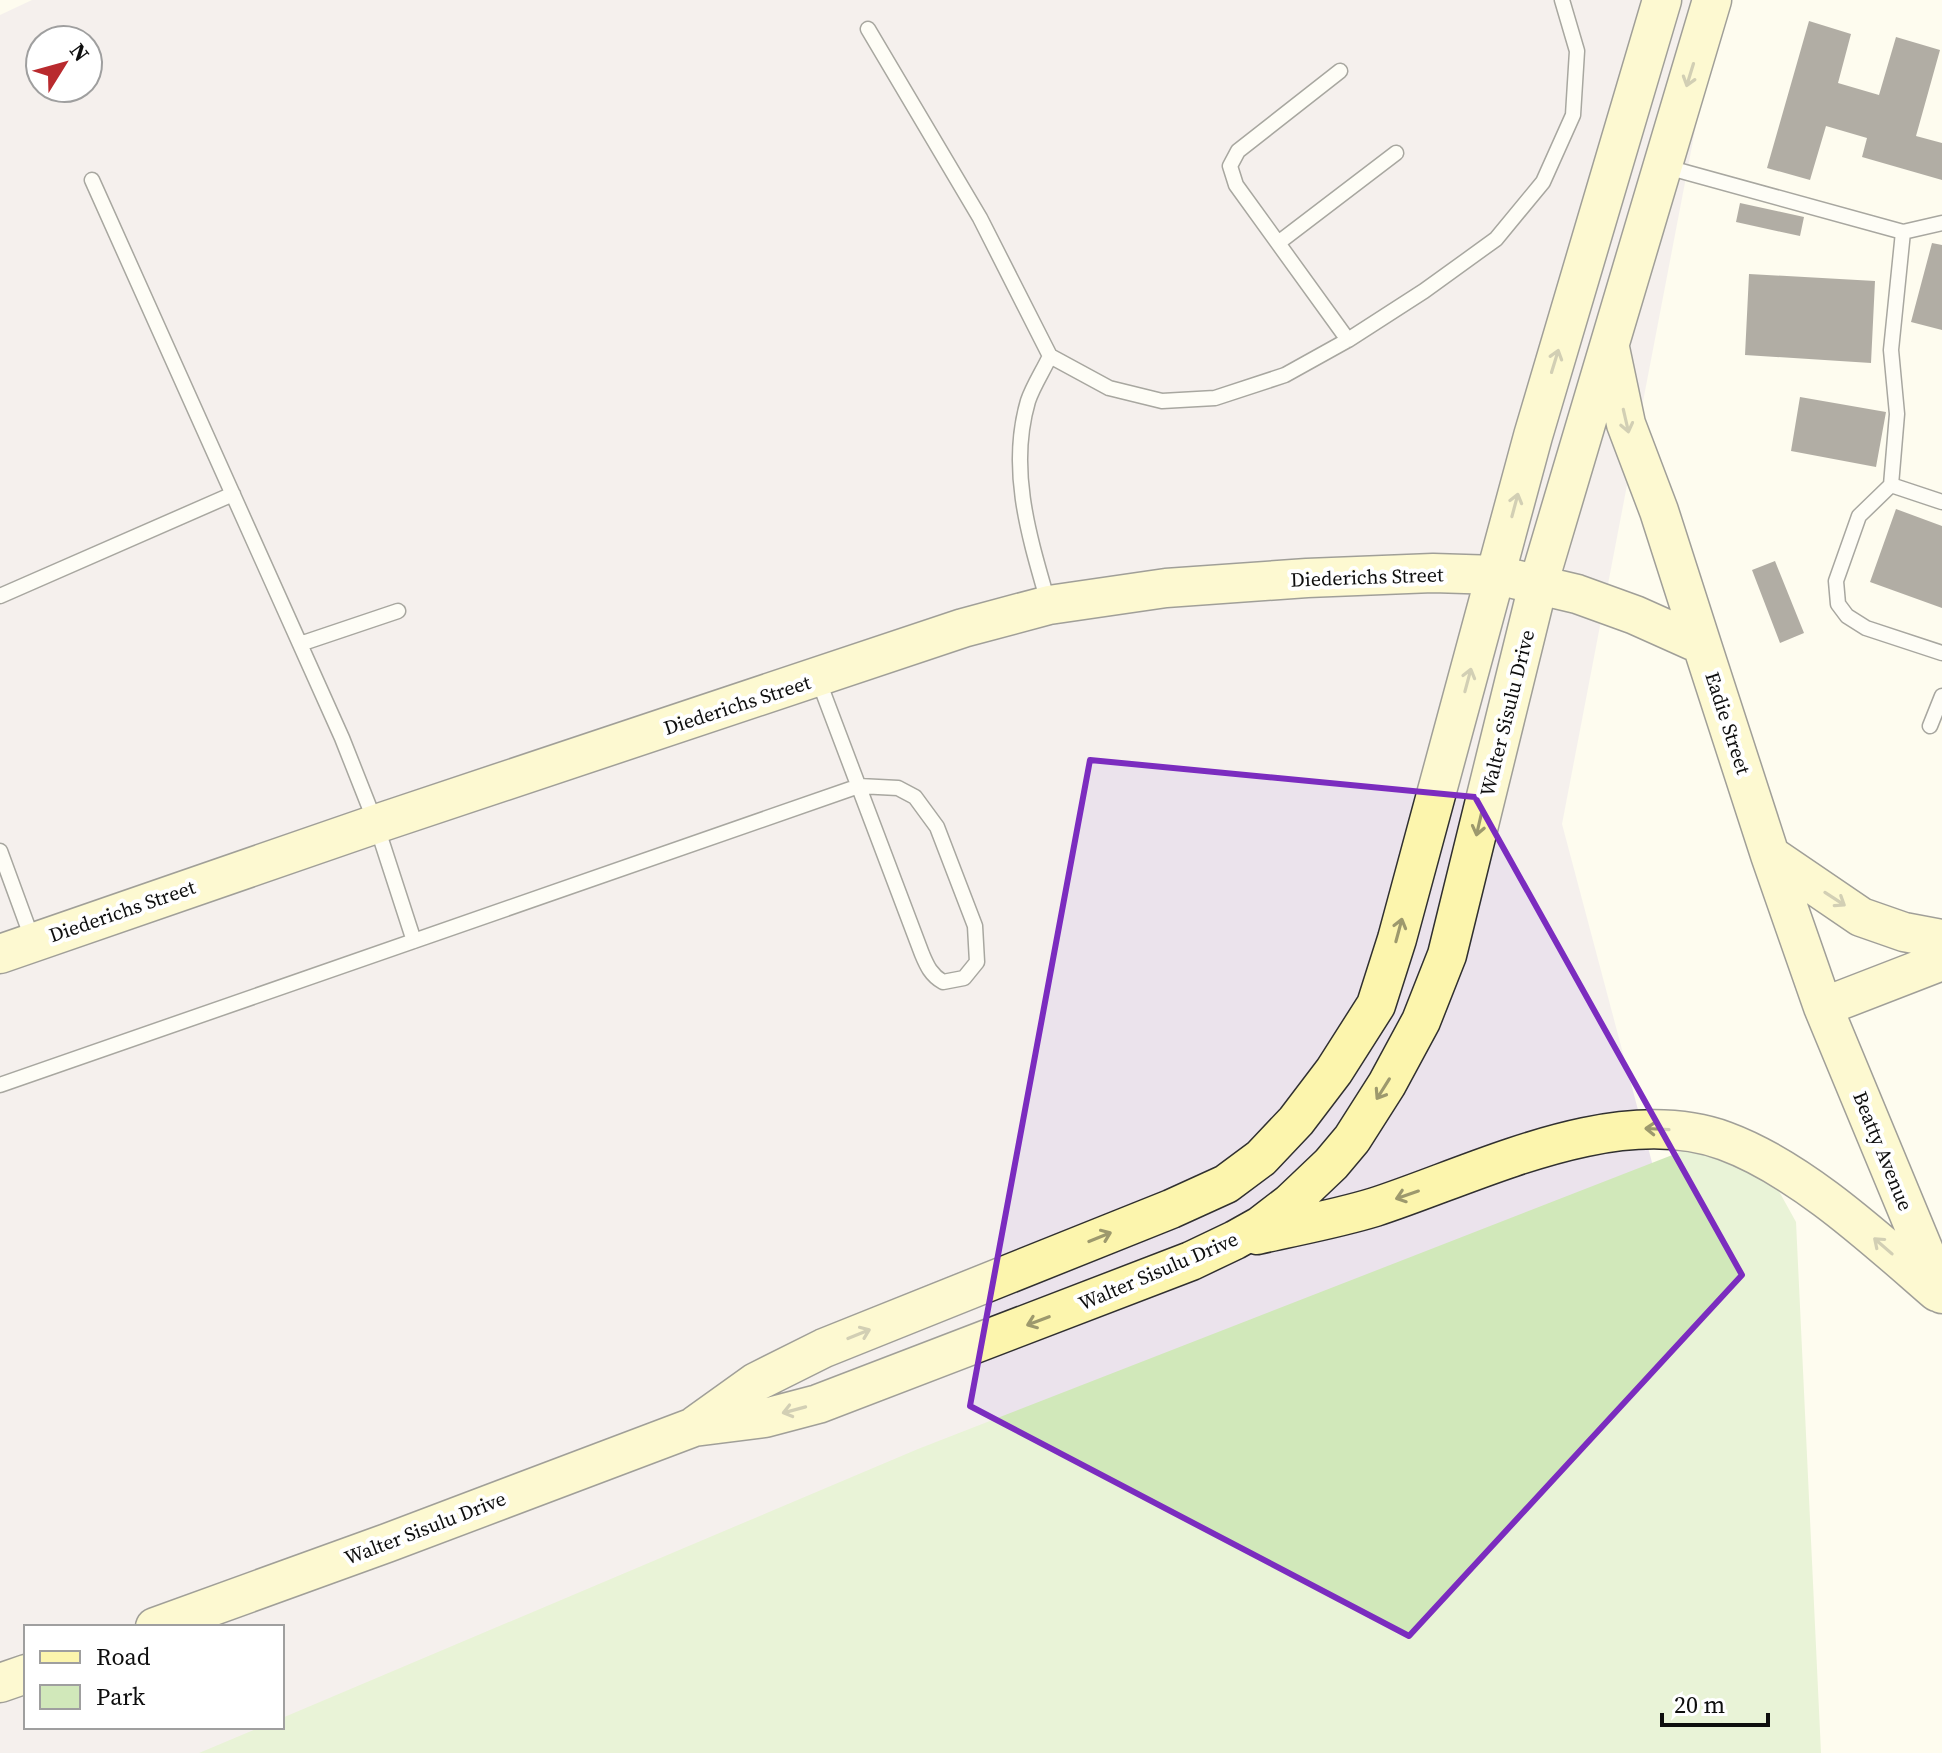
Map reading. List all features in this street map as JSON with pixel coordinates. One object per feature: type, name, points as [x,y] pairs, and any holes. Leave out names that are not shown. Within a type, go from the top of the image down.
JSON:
[{"type":"main road","name":"Walter Sisulu Drive","points":[[694,1427],[756,1382],[824,1348],[1226,1184],[1261,1158],[1296,1121],[1334,1071],[1376,1005],[1397,939],[1533,436],[1662,0]]},
{"type":"main road","name":"Walter Sisulu Drive","points":[[161,1625],[694,1427],[765,1418],[818,1404],[1191,1261],[1260,1226],[1290,1203],[1331,1164],[1352,1139],[1387,1084],[1421,1021],[1447,955],[1538,585],[1712,0]]},
{"type":"main road","points":[[1610,345],[1626,424],[1659,511],[1702,645]]},
{"type":"main road","name":"Diederichs Street","points":[[16,948],[963,628],[1049,605],[1166,588],[1307,578],[1433,573],[1497,575]]},
{"type":"main road","name":"Eadie Street","points":[[1497,575],[1577,594],[1702,645],[1823,1007]]},
{"type":"main road","points":[[1770,855],[1861,917],[1904,932],[1942,939]]},
{"type":"main road","points":[[1823,1007],[1942,961]]},
{"type":"main road","name":"Beatty Avenue","points":[[1823,1007],[1942,1296]]},
{"type":"main road","points":[[1235,1240],[1372,1207],[1522,1155],[1593,1136],[1646,1128],[1699,1134],[1758,1156],[1825,1199],[1942,1296]]},
{"type":"main road","points":[[0,1683],[24,1675]]},
{"type":"lane","points":[[868,29],[980,218],[1050,356],[1109,388],[1162,401],[1215,398],[1285,375],[1348,340],[1496,239],[1543,182],[1573,115],[1577,51],[1562,0]]},
{"type":"lane","points":[[1340,71],[1238,151],[1230,166],[1236,185],[1348,340]]},
{"type":"lane","points":[[1278,243],[1396,153]]},
{"type":"lane","points":[[1663,166],[1903,232],[1942,223]]},
{"type":"lane","points":[[92,180],[342,738],[376,824],[414,941]]},
{"type":"lane","points":[[1903,232],[1891,350],[1897,414],[1891,485],[1859,516],[1836,581],[1838,604],[1847,616],[1866,628],[1942,653]]},
{"type":"lane","points":[[1049,605],[1028,532],[1021,484],[1020,439],[1029,398],[1050,356]]},
{"type":"lane","points":[[1891,485],[1942,502]]},
{"type":"lane","points":[[0,596],[233,494]]},
{"type":"lane","points":[[300,644],[398,611]]},
{"type":"lane","points":[[0,1085],[859,786],[898,788],[915,797],[937,827],[975,926],[977,962],[964,978],[943,982],[928,967],[859,786],[817,678]]},
{"type":"lane","points":[[1930,726],[1942,696]]},
{"type":"lane","points":[[0,851],[16,948]]},
{"type":"highlighted area","points":[[1090,760],[1475,797],[1742,1275],[1409,1636],[970,1406]]},
{"type":"shaded area","points":[[32,0],[1720,0],[1562,824],[1675,1249],[233,1753],[0,1753],[0,15]]},
{"type":"green space","points":[[1698,1145],[1770,1175],[1796,1222],[1821,1753],[199,1753],[256,1729],[284,1729],[284,1717],[918,1449]]},
{"type":"building","points":[[1809,21],[1851,34],[1838,83],[1879,95],[1896,37],[1940,50],[1916,136],[1942,143],[1942,180],[1862,157],[1867,138],[1826,126],[1810,180],[1767,168]]},
{"type":"building","points":[[1740,203],[1804,217],[1800,236],[1736,222]]},
{"type":"building","points":[[1932,243],[1942,245],[1942,330],[1911,322]]},
{"type":"building","points":[[1749,274],[1875,281],[1871,363],[1745,355]]},
{"type":"building","points":[[1800,397],[1886,412],[1876,467],[1791,451]]},
{"type":"building","points":[[1896,509],[1942,526],[1942,608],[1870,582]]},
{"type":"building","points":[[1775,561],[1804,633],[1780,643],[1752,570]]}]
